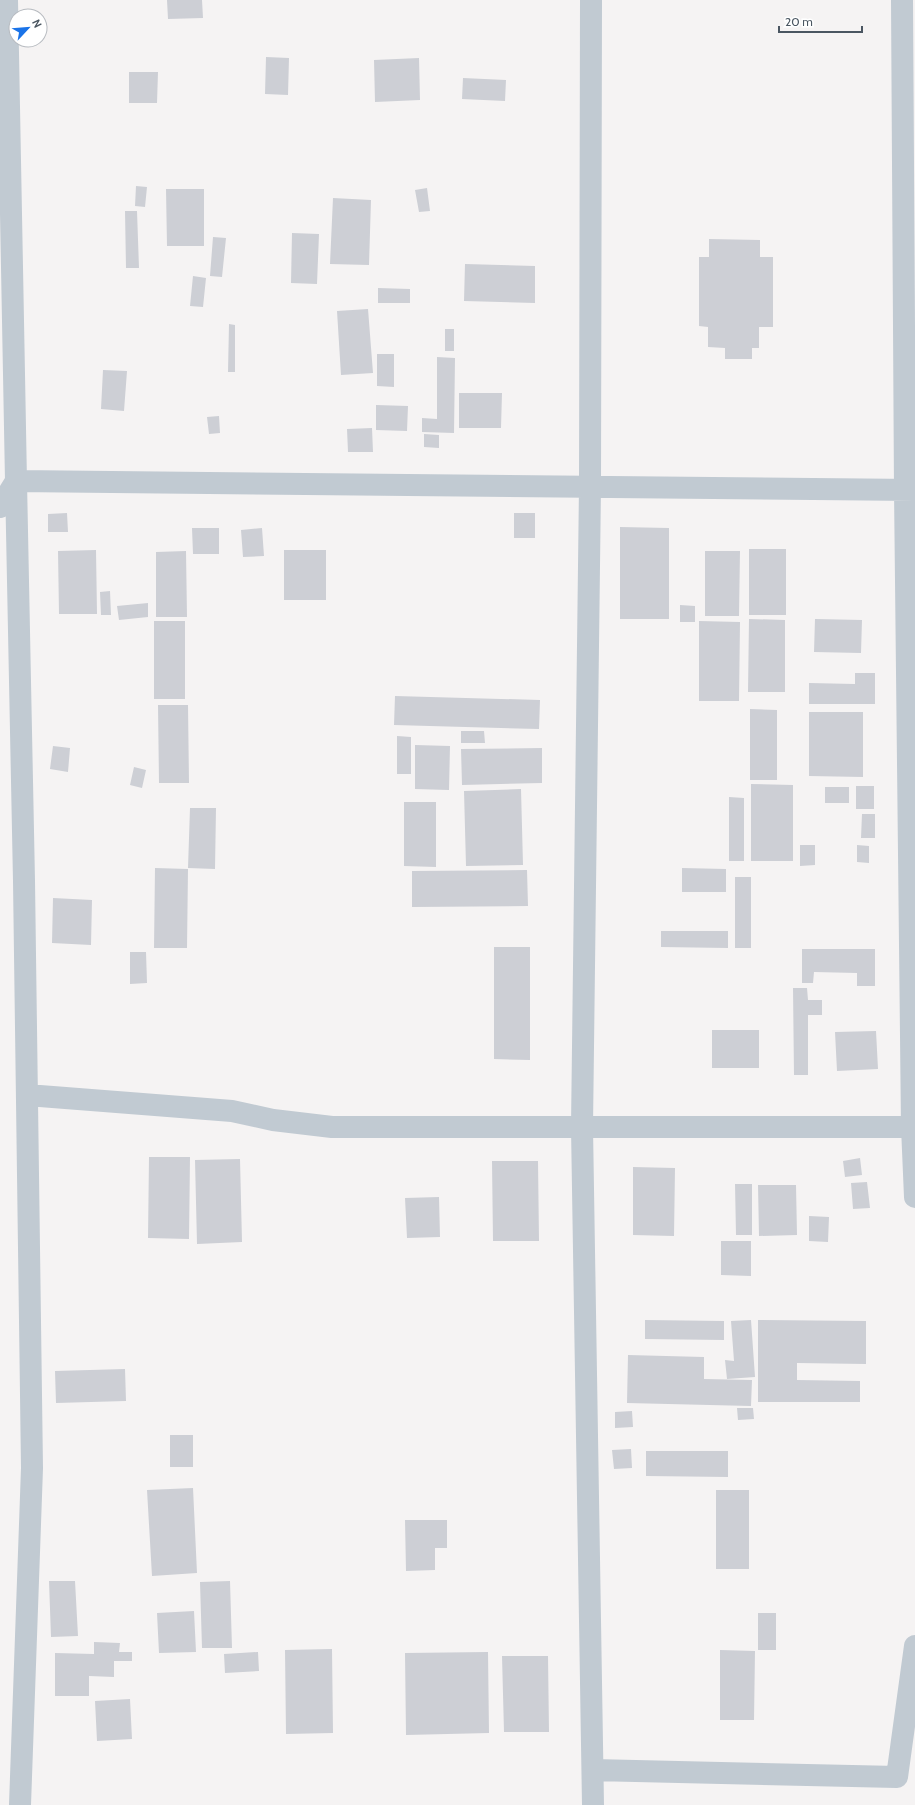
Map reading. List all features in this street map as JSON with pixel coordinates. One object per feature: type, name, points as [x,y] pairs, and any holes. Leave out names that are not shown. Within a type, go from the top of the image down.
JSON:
[{"type":"street","points":[[7,0],[5,137],[16,481],[32,1468],[20,1805]]},
{"type":"street","points":[[591,0],[590,486],[582,1127],[593,1805]]},
{"type":"street","points":[[902,0],[910,490],[915,1197]]},
{"type":"street","points":[[16,481],[910,490]]},
{"type":"street","points":[[0,507],[16,481]]},
{"type":"street","points":[[27,1095],[232,1111],[273,1120],[332,1127],[914,1127]]},
{"type":"street","points":[[593,1770],[906,1777],[915,1646]]},
{"type":"building","points":[[167,0],[202,0],[203,18],[168,19]]},
{"type":"building","points":[[266,57],[289,58],[288,95],[265,94]]},
{"type":"building","points":[[419,58],[420,100],[375,102],[374,60]]},
{"type":"building","points":[[129,72],[158,72],[157,103],[129,103]]},
{"type":"building","points":[[463,78],[506,80],[505,101],[462,99]]},
{"type":"building","points":[[136,186],[147,187],[145,207],[135,206]]},
{"type":"building","points":[[427,188],[430,211],[419,212],[415,190]]},
{"type":"building","points":[[166,189],[204,189],[204,246],[167,246]]},
{"type":"building","points":[[333,198],[371,200],[369,265],[330,264]]},
{"type":"building","points":[[125,211],[137,211],[139,268],[126,268]]},
{"type":"building","points":[[292,233],[319,234],[317,284],[291,283]]},
{"type":"building","points":[[213,237],[226,238],[222,277],[210,276]]},
{"type":"building","points":[[709,239],[760,240],[760,257],[773,257],[773,327],[759,327],[759,348],[752,348],[752,359],[725,359],[725,348],[708,347],[708,327],[699,326],[699,257],[709,257]]},
{"type":"building","points":[[465,264],[535,266],[535,303],[464,301]]},
{"type":"building","points":[[193,276],[206,278],[203,307],[190,306]]},
{"type":"building","points":[[378,288],[410,289],[410,303],[378,303]]},
{"type":"building","points":[[368,309],[373,373],[341,375],[337,311]]},
{"type":"building","points":[[229,324],[235,325],[235,372],[228,372]]},
{"type":"building","points":[[445,329],[454,329],[454,351],[445,351]]},
{"type":"building","points":[[377,354],[394,354],[394,387],[377,386]]},
{"type":"building","points":[[437,357],[455,358],[454,433],[422,432],[422,418],[437,419]]},
{"type":"building","points":[[103,370],[127,371],[124,411],[101,409]]},
{"type":"building","points":[[459,393],[502,393],[501,428],[459,428]]},
{"type":"building","points":[[376,405],[408,406],[407,431],[376,430]]},
{"type":"building","points":[[219,416],[220,433],[209,434],[207,417]]},
{"type":"building","points":[[372,428],[373,452],[348,452],[347,429]]},
{"type":"building","points":[[424,434],[439,435],[439,448],[424,447]]},
{"type":"building","points":[[67,513],[68,532],[48,532],[48,514]]},
{"type":"building","points":[[514,513],[535,513],[535,538],[514,538]]},
{"type":"building","points":[[620,527],[669,528],[669,619],[620,619]]},
{"type":"building","points":[[192,528],[219,528],[219,554],[193,554]]},
{"type":"building","points":[[262,528],[264,556],[243,557],[241,530]]},
{"type":"building","points":[[749,549],[786,549],[786,615],[749,615]]},
{"type":"building","points":[[96,550],[97,614],[59,614],[58,551]]},
{"type":"building","points":[[284,550],[326,550],[326,600],[284,600]]},
{"type":"building","points":[[186,551],[187,617],[156,617],[156,552]]},
{"type":"building","points":[[705,551],[740,551],[739,616],[705,616]]},
{"type":"building","points":[[110,591],[111,615],[101,615],[100,592]]},
{"type":"building","points":[[148,603],[148,617],[119,620],[117,606]]},
{"type":"building","points":[[680,605],[695,606],[695,622],[680,622]]},
{"type":"building","points":[[749,619],[785,620],[785,692],[748,692]]},
{"type":"building","points":[[815,619],[862,620],[861,653],[814,652]]},
{"type":"building","points":[[154,621],[185,621],[185,699],[154,699]]},
{"type":"building","points":[[699,621],[740,622],[739,701],[699,701]]},
{"type":"building","points":[[855,673],[875,673],[875,704],[809,704],[809,683],[855,684]]},
{"type":"building","points":[[395,696],[540,700],[539,729],[394,725]]},
{"type":"building","points":[[158,705],[188,705],[189,783],[159,783]]},
{"type":"building","points":[[750,709],[777,710],[777,780],[750,780]]},
{"type":"building","points":[[809,712],[863,712],[863,777],[809,776]]},
{"type":"building","points":[[461,731],[484,731],[485,743],[461,743]]},
{"type":"building","points":[[397,736],[411,737],[411,774],[397,774]]},
{"type":"building","points":[[415,745],[450,746],[449,790],[415,789]]},
{"type":"building","points":[[53,746],[70,748],[68,772],[50,769]]},
{"type":"building","points":[[542,748],[542,783],[462,785],[461,749]]},
{"type":"building","points":[[134,767],[146,770],[142,788],[130,785]]},
{"type":"building","points":[[751,784],[793,785],[793,861],[751,861]]},
{"type":"building","points":[[856,786],[874,786],[874,809],[856,809]]},
{"type":"building","points":[[825,787],[849,787],[849,803],[825,803]]},
{"type":"building","points":[[521,789],[523,865],[466,866],[464,791]]},
{"type":"building","points":[[729,797],[744,798],[744,861],[729,861]]},
{"type":"building","points":[[404,802],[436,802],[436,867],[404,866]]},
{"type":"building","points":[[190,808],[216,808],[215,869],[188,868]]},
{"type":"building","points":[[862,814],[875,814],[875,838],[861,838]]},
{"type":"building","points":[[800,845],[815,845],[815,865],[800,866]]},
{"type":"building","points":[[857,845],[869,846],[869,863],[857,862]]},
{"type":"building","points":[[155,868],[188,869],[187,948],[154,948]]},
{"type":"building","points":[[682,868],[726,869],[726,892],[682,892]]},
{"type":"building","points":[[527,870],[528,906],[412,907],[412,871]]},
{"type":"building","points":[[735,877],[751,877],[751,948],[735,948]]},
{"type":"building","points":[[53,898],[92,900],[91,945],[52,943]]},
{"type":"building","points":[[661,931],[728,931],[728,948],[661,947]]},
{"type":"building","points":[[494,947],[530,947],[530,1060],[494,1059]]},
{"type":"building","points":[[802,949],[875,949],[875,986],[857,986],[857,973],[814,972],[813,983],[802,983]]},
{"type":"building","points":[[130,952],[146,952],[147,983],[130,984]]},
{"type":"building","points":[[793,988],[807,988],[808,1000],[822,1000],[822,1015],[808,1015],[808,1075],[794,1075]]},
{"type":"building","points":[[712,1030],[759,1030],[759,1068],[712,1068]]},
{"type":"building","points":[[876,1031],[878,1069],[837,1071],[835,1032]]},
{"type":"building","points":[[149,1157],[190,1157],[189,1239],[148,1238]]},
{"type":"building","points":[[860,1158],[862,1175],[845,1177],[843,1161]]},
{"type":"building","points":[[240,1159],[242,1242],[197,1244],[195,1160]]},
{"type":"building","points":[[492,1161],[538,1161],[539,1241],[493,1241]]},
{"type":"building","points":[[633,1167],[675,1168],[674,1236],[633,1235]]},
{"type":"building","points":[[867,1182],[870,1208],[853,1209],[851,1183]]},
{"type":"building","points":[[735,1184],[752,1184],[752,1235],[736,1235]]},
{"type":"building","points":[[758,1185],[796,1185],[797,1235],[759,1236]]},
{"type":"building","points":[[439,1197],[440,1237],[407,1238],[405,1198]]},
{"type":"building","points":[[809,1216],[829,1217],[828,1242],[809,1241]]},
{"type":"building","points":[[721,1241],[751,1241],[751,1276],[721,1275]]},
{"type":"building","points":[[645,1320],[724,1321],[724,1340],[645,1339]]},
{"type":"building","points":[[751,1320],[755,1377],[727,1379],[725,1360],[734,1361],[731,1321]]},
{"type":"building","points":[[758,1320],[866,1321],[866,1364],[797,1363],[797,1380],[860,1381],[860,1402],[758,1402]]},
{"type":"building","points":[[628,1355],[704,1357],[704,1379],[752,1380],[751,1406],[627,1403]]},
{"type":"building","points":[[125,1369],[126,1401],[56,1403],[55,1371]]},
{"type":"building","points":[[737,1408],[753,1408],[754,1419],[738,1420]]},
{"type":"building","points":[[632,1411],[633,1427],[615,1428],[615,1412]]},
{"type":"building","points":[[170,1435],[193,1435],[193,1467],[170,1467]]},
{"type":"building","points":[[631,1449],[632,1468],[614,1469],[612,1450]]},
{"type":"building","points":[[646,1451],[728,1451],[728,1477],[646,1476]]},
{"type":"building","points":[[193,1488],[197,1573],[152,1576],[147,1490]]},
{"type":"building","points":[[716,1490],[749,1490],[749,1569],[716,1569]]},
{"type":"building","points":[[405,1520],[447,1520],[447,1548],[435,1548],[435,1570],[406,1571]]},
{"type":"building","points":[[49,1581],[75,1581],[78,1636],[51,1637]]},
{"type":"building","points":[[230,1581],[232,1648],[202,1648],[200,1582]]},
{"type":"building","points":[[194,1611],[196,1652],[159,1653],[157,1613]]},
{"type":"building","points":[[758,1613],[776,1613],[776,1650],[758,1650]]},
{"type":"building","points":[[94,1642],[120,1643],[119,1652],[132,1652],[132,1661],[114,1661],[114,1677],[89,1676],[89,1696],[55,1696],[55,1653],[94,1654]]},
{"type":"building","points":[[332,1649],[333,1733],[286,1734],[285,1650]]},
{"type":"building","points":[[720,1650],[755,1651],[754,1720],[720,1720]]},
{"type":"building","points":[[258,1652],[259,1671],[225,1673],[224,1654]]},
{"type":"building","points":[[488,1652],[489,1733],[406,1735],[405,1653]]},
{"type":"building","points":[[502,1656],[548,1656],[549,1732],[504,1732]]},
{"type":"building","points":[[130,1699],[132,1739],[97,1741],[95,1701]]}]
